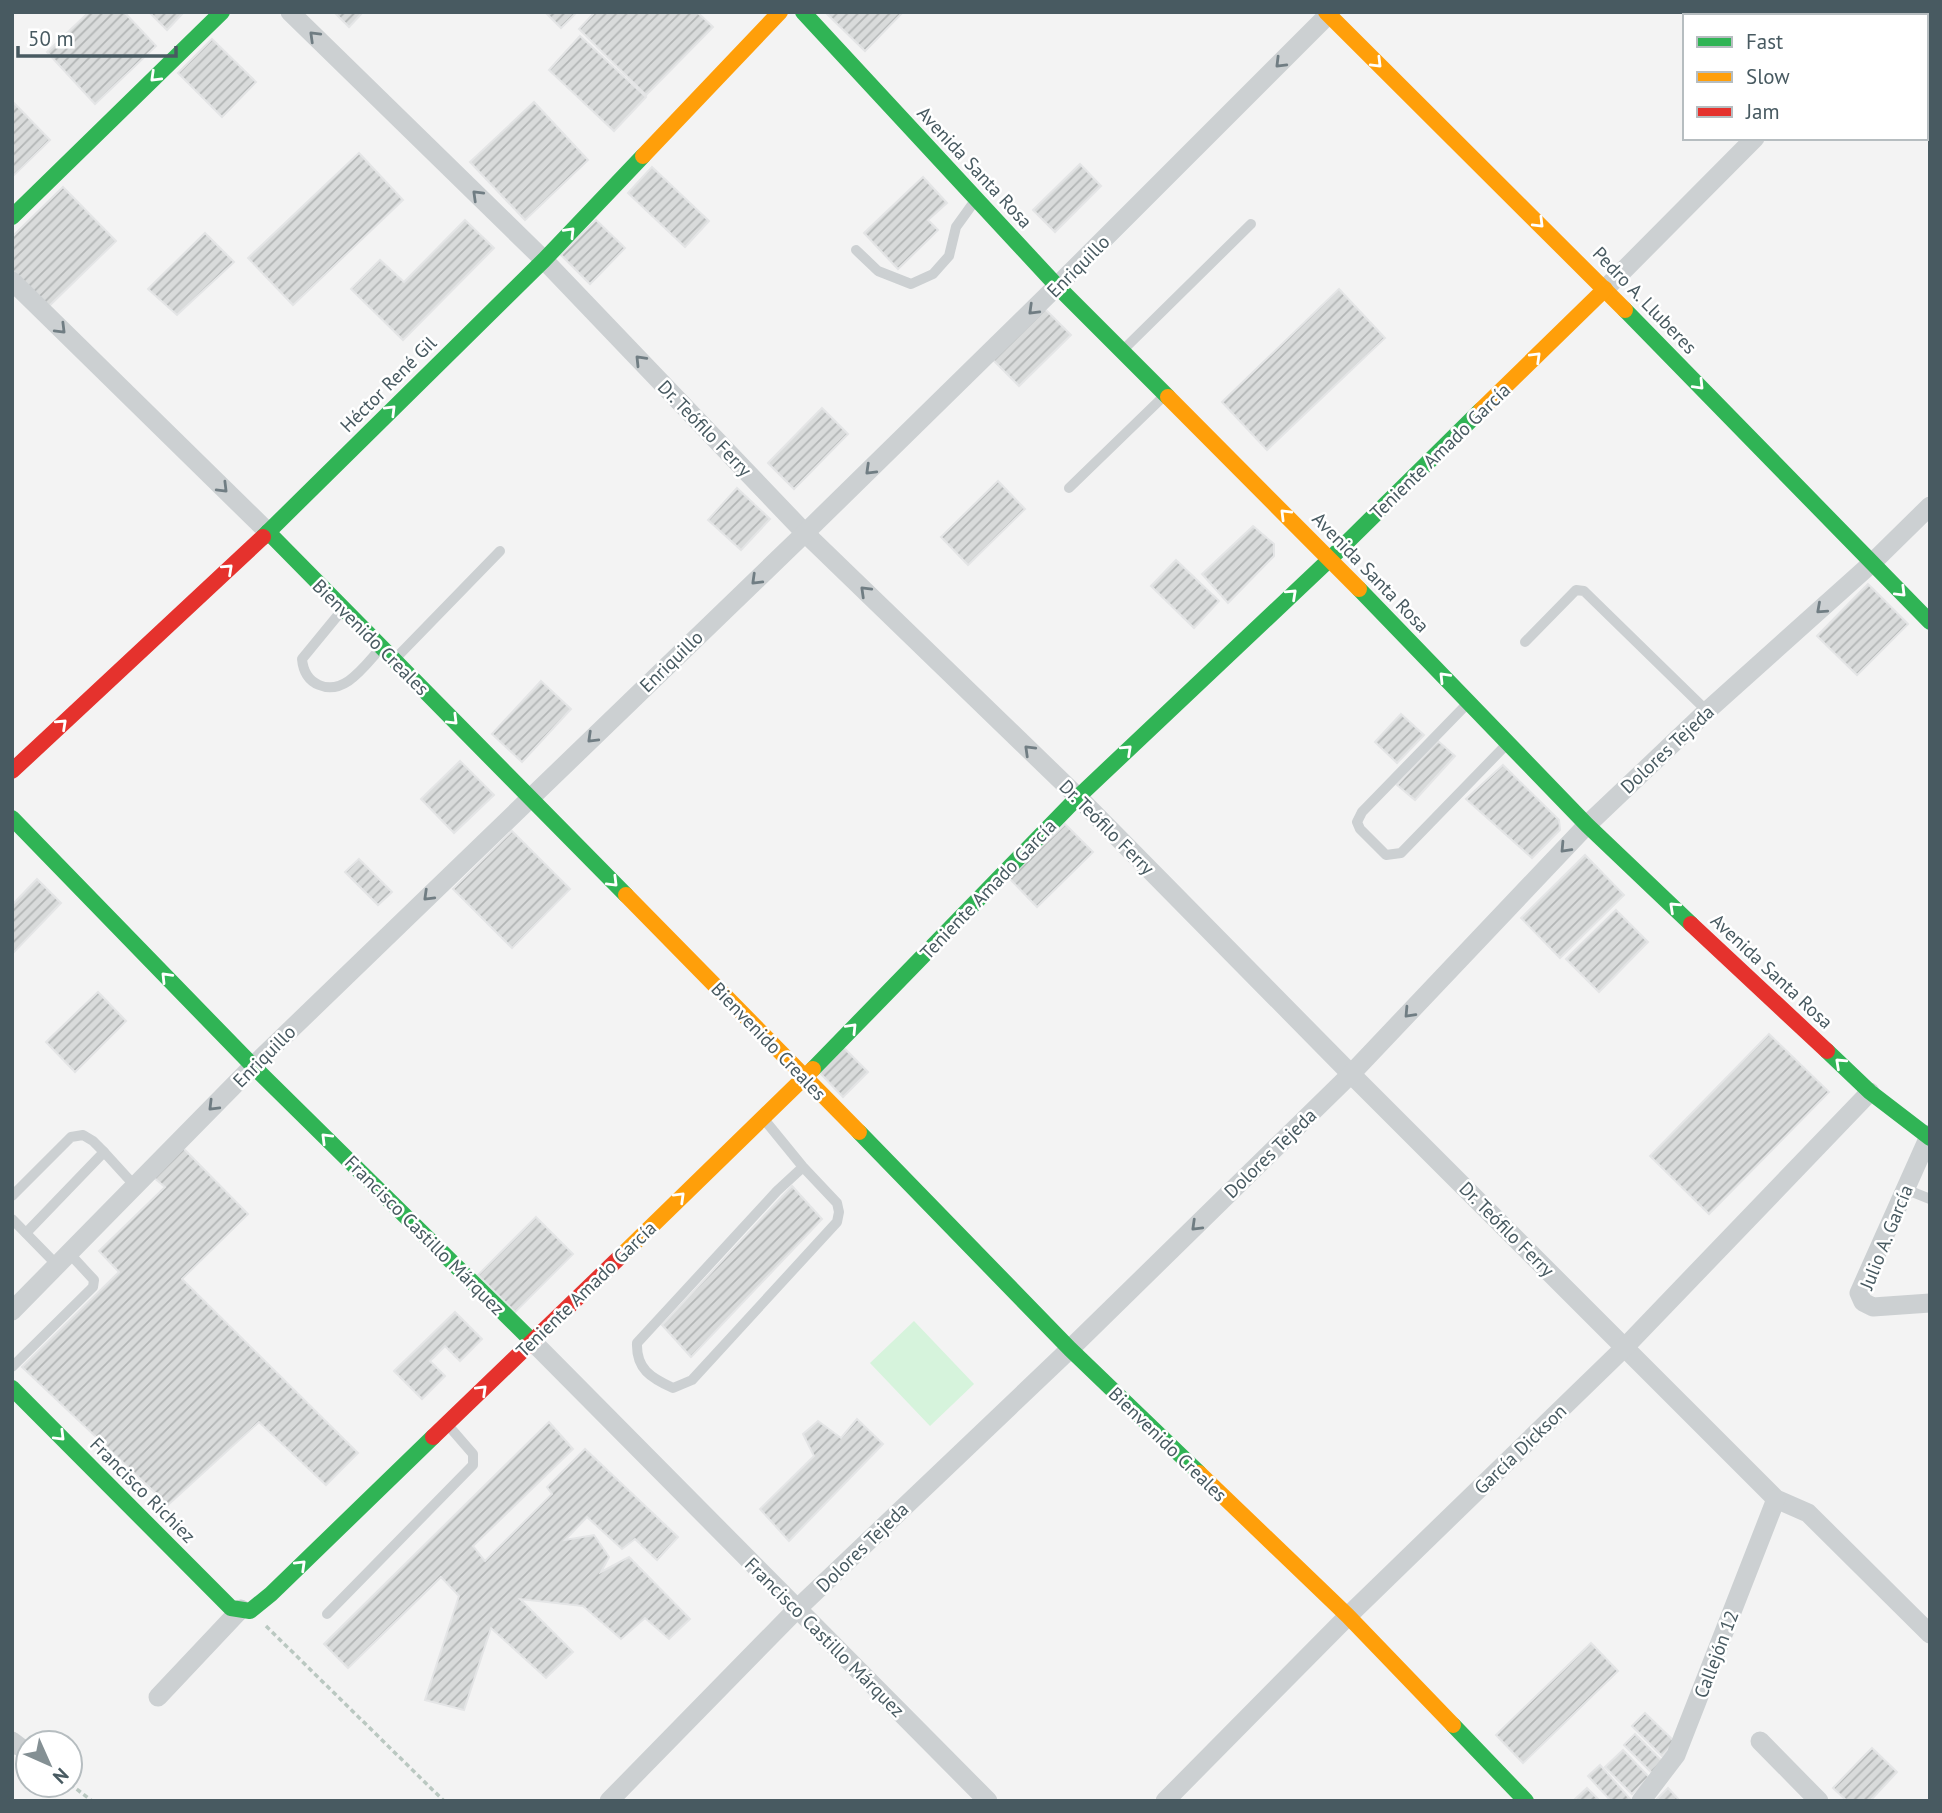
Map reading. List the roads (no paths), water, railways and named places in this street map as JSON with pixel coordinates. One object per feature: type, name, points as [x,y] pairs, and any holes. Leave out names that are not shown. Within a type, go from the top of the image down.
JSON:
[{"type":"main road","points":[[12,217],[222,12]]},
{"type":"main road","name":"Héctor René Gil","points":[[12,771],[268,532],[544,260],[780,12]]},
{"type":"main road","name":"Avenida Santa Rosa","points":[[803,12],[1057,286],[1329,559],[1587,825],[1870,1092],[1929,1136]]},
{"type":"main road","name":"Pedro A. Lluberes","points":[[1329,13],[1605,289],[1930,622]]},
{"type":"main road","name":"Teniente Amado García","points":[[245,1610],[271,1594],[805,1077],[1078,797],[1329,559],[1605,289]]},
{"type":"main road","name":"Bienvenido Creales","points":[[268,532],[1070,1349],[1348,1616],[1526,1801]]},
{"type":"main road","name":"Francisco Castillo Márquez","points":[[12,818],[253,1066],[532,1341]]},
{"type":"main road","name":"Francisco Richiez","points":[[12,1388],[231,1608],[245,1610]]},
{"type":"street","name":"Dr. Teófilo Ferry","points":[[290,12],[544,260],[806,533],[1078,797],[1776,1499],[1808,1513],[1930,1634]]},
{"type":"street","name":"Enriquillo","points":[[12,1311],[253,1066],[806,533],[1329,13]]},
{"type":"street","name":"Teniente Amado García","points":[[1605,289],[1753,140]]},
{"type":"street","name":"Bienvenido Creales","points":[[12,281],[268,532]]},
{"type":"street","name":"Dolores Tejeda","points":[[609,1801],[797,1609],[1070,1349],[1351,1074],[1587,825],[1707,711],[1872,563],[1930,506]]},
{"type":"street","name":"García Dickson","points":[[1165,1801],[1348,1616],[1625,1347],[1870,1092]]},
{"type":"street","name":"Julio A. García","points":[[1929,1136],[1859,1293],[1863,1303],[1873,1307],[1930,1303]]},
{"type":"street","name":"Francisco Castillo Márquez","points":[[532,1341],[988,1801]]},
{"type":"street","name":"Callejón 12","points":[[1641,1801],[1676,1755],[1776,1499]]},
{"type":"street","points":[[158,1697],[245,1610]]},
{"type":"street","points":[[1760,1741],[1819,1801]]},
{"type":"lane","points":[[856,250],[878,271],[911,284],[933,274],[949,256],[956,227],[976,199]]},
{"type":"lane","points":[[1122,352],[1251,224]]},
{"type":"lane","points":[[1069,488],[1166,395]]},
{"type":"lane","points":[[394,660],[500,551]]},
{"type":"lane","points":[[1525,642],[1576,590],[1584,590],[1707,711]]},
{"type":"lane","points":[[343,609],[302,659],[303,670],[313,683],[327,688],[339,688],[382,648]]},
{"type":"lane","points":[[1468,702],[1362,812],[1357,822],[1360,829],[1386,855],[1401,853],[1508,743]]},
{"type":"lane","points":[[762,1118],[837,1203],[839,1212],[836,1222],[692,1380],[673,1388],[660,1382],[640,1366],[637,1343],[777,1191],[803,1167]]},
{"type":"lane","points":[[12,1196],[71,1137],[83,1135],[93,1141],[135,1186]]},
{"type":"lane","points":[[26,1233],[104,1152]]},
{"type":"lane","points":[[1905,1189],[1930,1199]]},
{"type":"lane","points":[[12,1219],[26,1233],[94,1280],[93,1287],[12,1367]]},
{"type":"lane","points":[[327,1614],[473,1465],[473,1454],[447,1424]]}]
